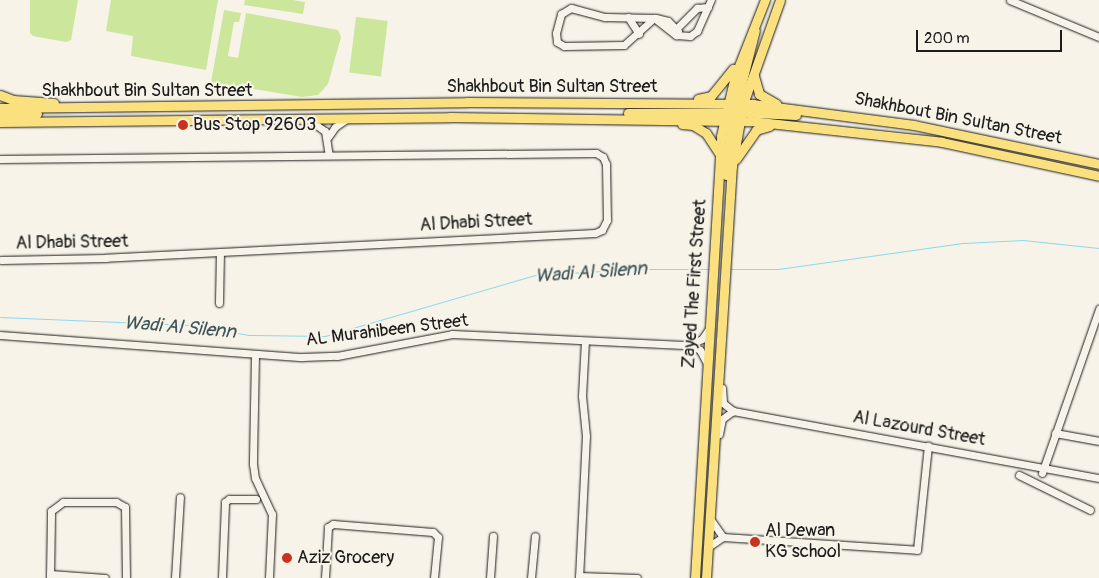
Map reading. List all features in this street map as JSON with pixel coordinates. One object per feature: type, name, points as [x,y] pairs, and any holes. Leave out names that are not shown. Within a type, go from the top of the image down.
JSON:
[{"type":"main road","name":"Zayed The First Street","points":[[706,578],[728,205],[732,166],[733,112],[742,54],[765,0]]},
{"type":"main road","name":"Zayed The First Street","points":[[695,578],[719,153],[733,112],[754,70],[780,0]]},
{"type":"main road","points":[[728,205],[725,187],[733,112],[755,38],[755,22]]},
{"type":"main road","points":[[670,102],[711,96],[727,79],[742,54]]},
{"type":"main road","points":[[754,70],[754,84],[761,96],[786,108]]},
{"type":"main road","points":[[0,95],[13,100],[68,108]]},
{"type":"main road","name":"Shakhbout Bin Sultan Street","points":[[0,108],[670,102],[733,112],[787,124],[951,144],[1099,176]]},
{"type":"main road","points":[[0,115],[39,114],[53,108]]},
{"type":"main road","name":"Shakhbout Bin Sultan Street","points":[[0,122],[613,117],[786,108],[849,114],[1007,142],[1099,164]]},
{"type":"main road","points":[[733,112],[849,114]]},
{"type":"main road","points":[[613,117],[693,125],[710,138],[719,153]]},
{"type":"main road","points":[[732,166],[756,130],[787,124]]},
{"type":"street","points":[[654,18],[681,36],[690,36],[697,31],[711,0]]},
{"type":"street","points":[[1010,0],[1099,37]]},
{"type":"street","points":[[676,29],[697,8],[708,8]]},
{"type":"street","points":[[654,18],[629,43],[614,47],[564,46],[555,37],[559,18],[567,9],[605,17],[654,18],[668,21],[681,36]]},
{"type":"street","points":[[628,17],[639,34]]},
{"type":"street","points":[[309,120],[321,126],[328,137],[329,155]]},
{"type":"street","points":[[328,137],[335,127],[345,120]]},
{"type":"street","name":"Al Dhabi Street","points":[[0,159],[596,153],[603,157],[606,164],[606,224],[595,233],[220,252],[0,260]]},
{"type":"street","points":[[219,303],[220,252]]},
{"type":"street","points":[[1041,486],[1043,472],[1055,433],[1099,309]]},
{"type":"street","points":[[689,345],[702,339],[708,330]]},
{"type":"street","name":"AL Murahibeen Street","points":[[0,335],[255,355],[337,356],[452,334],[689,345]]},
{"type":"street","points":[[585,340],[582,396],[586,436],[579,577],[637,578]]},
{"type":"street","points":[[689,345],[700,350],[707,363]]},
{"type":"street","points":[[255,355],[253,464],[255,478],[272,514],[269,578]]},
{"type":"street","points":[[713,456],[722,419],[733,411],[723,403],[718,374]]},
{"type":"street","name":"Al Lazourd Street","points":[[733,411],[928,446],[1043,472],[1099,478]]},
{"type":"street","points":[[1055,433],[1099,441]]},
{"type":"street","points":[[708,547],[723,538],[913,550],[920,545],[928,446]]},
{"type":"street","points":[[1019,475],[1090,510]]},
{"type":"street","points":[[175,578],[180,497]]},
{"type":"street","points":[[222,578],[225,502],[229,499],[256,499]]},
{"type":"street","points":[[105,578],[50,576],[51,514],[54,506],[63,502],[116,502],[127,512],[126,578]]},
{"type":"street","points":[[710,516],[715,531],[723,538]]},
{"type":"street","points":[[325,578],[328,528],[333,524],[433,532],[438,537],[434,578]]},
{"type":"street","points":[[490,578],[493,536]]},
{"type":"street","points":[[533,578],[535,536]]},
{"type":"green space","points":[[30,0],[78,0],[71,40],[66,42],[33,36],[30,33]]},
{"type":"green space","points":[[111,0],[218,0],[206,70],[131,56],[133,36],[106,31]]},
{"type":"green space","points":[[245,0],[293,0],[305,2],[303,14],[244,5]]},
{"type":"green space","points":[[224,10],[241,13],[239,22],[234,22],[228,56],[238,58],[246,13],[338,30],[341,37],[328,84],[318,95],[302,97],[211,82]]},
{"type":"green space","points":[[356,17],[388,21],[381,76],[349,73]]},
{"type":"waterway","name":"Wadi Al Silenn","points":[[730,269],[778,269],[964,243],[1023,240],[1099,248]]},
{"type":"waterway","name":"Wadi Al Silenn","points":[[0,317],[190,325],[249,335],[325,336],[535,275],[636,269],[708,269]]},
{"type":"place","name":"Bus Stop 92603","points":[[183,125]]},
{"type":"place","name":"Al Dewan KG school","points":[[755,542]]},
{"type":"place","name":"Aziz Grocery","points":[[287,558]]}]
